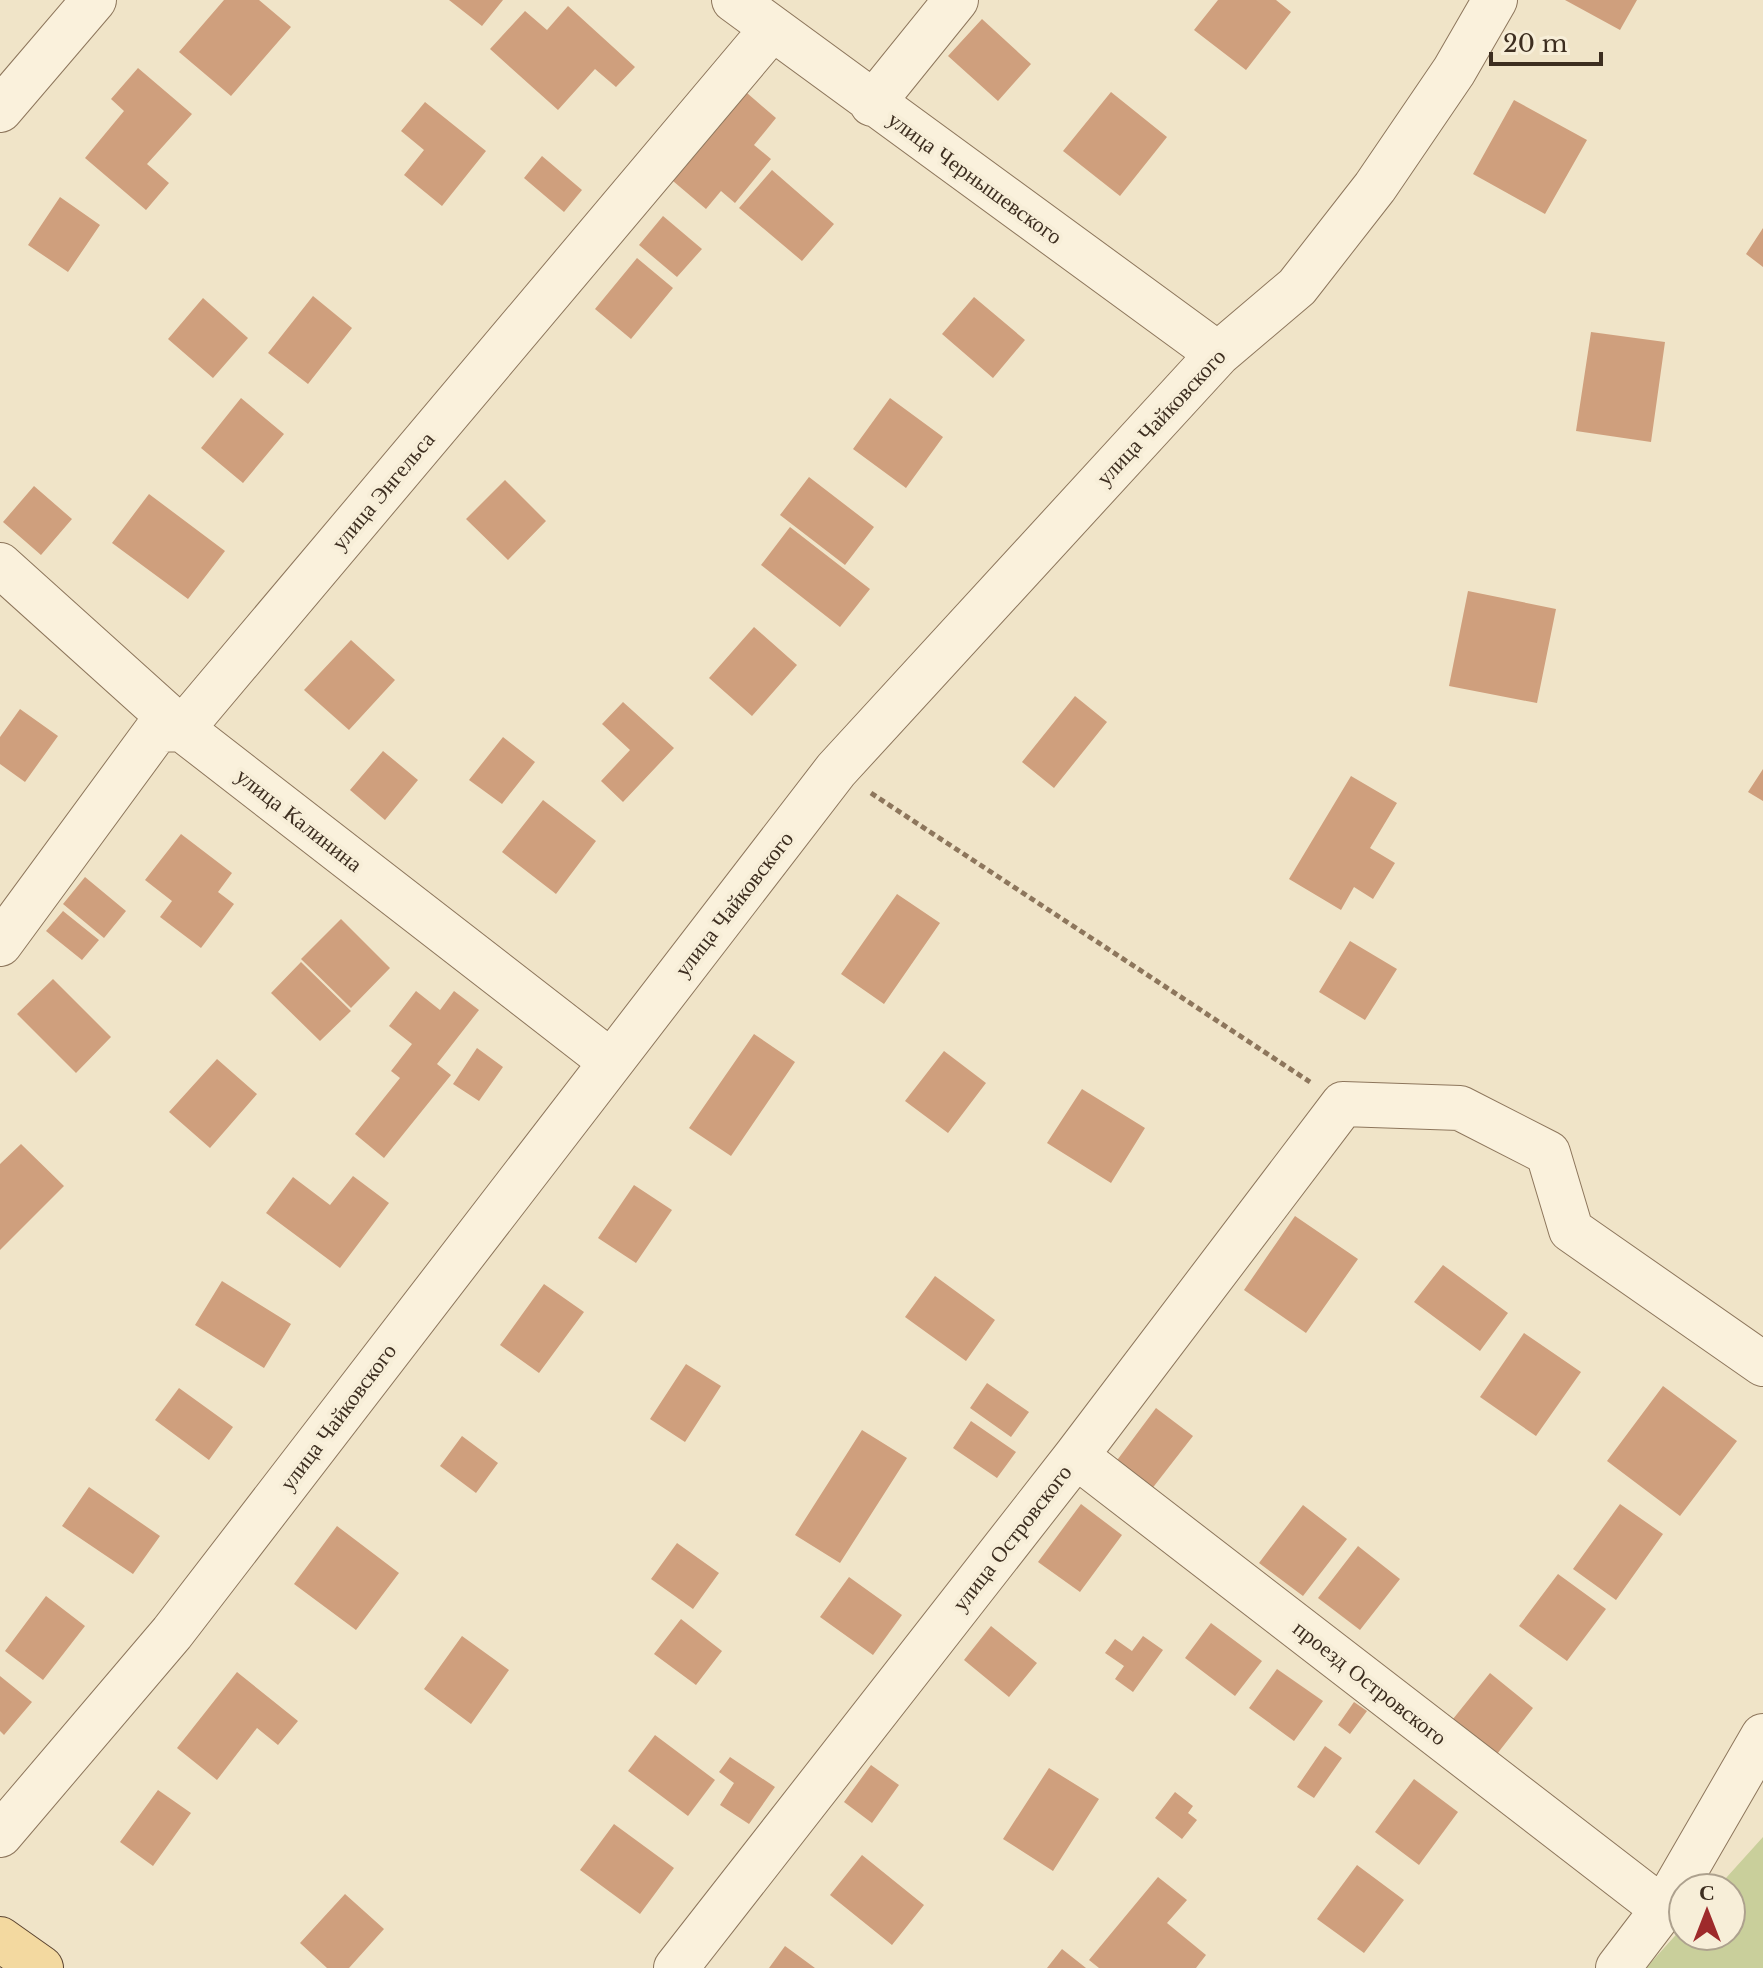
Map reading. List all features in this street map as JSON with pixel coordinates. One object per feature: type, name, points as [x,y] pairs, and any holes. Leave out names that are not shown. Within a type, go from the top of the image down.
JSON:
[{"type":"main road","points":[[0,1939],[41,1968]]},
{"type":"street","points":[[0,110],[94,0]]},
{"type":"street","name":"улица Чернышевского","points":[[734,0],[872,104],[1218,354]]},
{"type":"street","points":[[872,104],[956,0]]},
{"type":"street","name":"улица Чайковского","points":[[0,1835],[172,1633],[836,770],[1218,354],[1297,287],[1375,187],[1454,71],[1495,0]]},
{"type":"street","name":"улица Энгельса","points":[[0,944],[157,730],[182,729],[771,30]]},
{"type":"street","name":"улица Калинина","points":[[0,565],[182,729],[610,1061]]},
{"type":"street","points":[[1343,1104],[1460,1108],[1548,1153],[1571,1230],[1763,1364]]},
{"type":"street","name":"улица Островского","points":[[676,1968],[1076,1456],[1343,1104]]},
{"type":"street","name":"проезд Островского","points":[[1076,1456],[1663,1909]]},
{"type":"street","points":[[1618,1968],[1663,1909],[1763,1736]]},
{"type":"path","points":[[836,770],[1343,1104]]},
{"type":"green space","points":[[1763,1837],[1763,1968],[1646,1968],[1667,1945],[1667,1952],[1747,1952],[1747,1872],[1731,1872]]},
{"type":"building","points":[[224,0],[259,0],[291,27],[231,96],[179,52]]},
{"type":"building","points":[[449,0],[503,0],[482,26]]},
{"type":"building","points":[[1218,0],[1276,0],[1291,12],[1246,70],[1194,30]]},
{"type":"building","points":[[1565,0],[1637,0],[1620,30]]},
{"type":"building","points":[[568,6],[635,67],[616,87],[595,69],[558,110],[490,49],[525,11],[547,30]]},
{"type":"building","points":[[982,19],[1031,64],[998,101],[948,56]]},
{"type":"building","points":[[138,68],[192,114],[147,164],[169,183],[146,210],[85,158],[124,111],[111,99]]},
{"type":"building","points":[[1111,92],[1167,137],[1120,196],[1063,151]]},
{"type":"building","points":[[747,93],[776,118],[754,145],[771,159],[735,203],[721,191],[706,209],[673,181]]},
{"type":"building","points":[[1514,100],[1587,140],[1545,214],[1473,174]]},
{"type":"building","points":[[425,102],[486,151],[442,206],[404,175],[424,150],[401,131]]},
{"type":"building","points":[[542,156],[582,190],[564,212],[524,178]]},
{"type":"building","points":[[772,170],[834,224],[802,261],[739,208]]},
{"type":"building","points":[[60,197],[100,225],[68,272],[28,245]]},
{"type":"building","points":[[663,216],[702,249],[677,277],[639,245]]},
{"type":"building","points":[[1763,228],[1763,267],[1746,254]]},
{"type":"building","points":[[637,258],[673,288],[631,339],[595,309]]},
{"type":"building","points":[[313,296],[352,328],[308,384],[268,353]]},
{"type":"building","points":[[974,297],[1025,340],[993,378],[942,334]]},
{"type":"building","points":[[203,298],[248,338],[213,378],[168,339]]},
{"type":"building","points":[[1591,332],[1665,342],[1651,442],[1576,431]]},
{"type":"building","points":[[241,398],[284,434],[243,483],[201,448]]},
{"type":"building","points":[[890,398],[943,437],[906,488],[853,449]]},
{"type":"building","points":[[809,477],[874,527],[845,565],[780,515]]},
{"type":"building","points":[[505,480],[546,521],[508,560],[466,519]]},
{"type":"building","points":[[34,486],[72,519],[41,555],[3,522]]},
{"type":"building","points":[[149,494],[225,551],[188,599],[112,543]]},
{"type":"building","points":[[790,527],[870,589],[840,627],[761,565]]},
{"type":"building","points":[[1468,591],[1556,609],[1537,703],[1449,686]]},
{"type":"building","points":[[754,627],[797,665],[752,716],[709,678]]},
{"type":"building","points":[[351,640],[395,680],[349,730],[304,690]]},
{"type":"building","points":[[1075,696],[1107,722],[1054,788],[1022,762]]},
{"type":"building","points":[[623,702],[674,748],[623,802],[601,781],[630,750],[602,724]]},
{"type":"building","points":[[20,709],[58,736],[25,782],[0,764],[0,737]]},
{"type":"building","points":[[503,737],[535,762],[502,804],[469,780]]},
{"type":"building","points":[[383,751],[418,780],[385,820],[350,790]]},
{"type":"building","points":[[1763,769],[1763,801],[1748,792]]},
{"type":"building","points":[[1351,776],[1397,803],[1370,848],[1395,863],[1373,899],[1354,887],[1341,910],[1289,879]]},
{"type":"building","points":[[543,800],[596,841],[556,894],[502,852]]},
{"type":"building","points":[[181,834],[232,873],[218,892],[234,904],[201,948],[160,917],[172,901],[145,880]]},
{"type":"building","points":[[85,877],[126,911],[104,938],[63,904]]},
{"type":"building","points":[[897,894],[940,923],[884,1004],[841,974]]},
{"type":"building","points":[[63,911],[99,940],[82,960],[46,931]]},
{"type":"building","points":[[341,919],[390,968],[351,1008],[301,959]]},
{"type":"building","points":[[1350,941],[1397,969],[1365,1020],[1319,992]]},
{"type":"building","points":[[301,962],[351,1011],[320,1041],[271,993]]},
{"type":"building","points":[[53,979],[111,1037],[76,1073],[17,1014]]},
{"type":"building","points":[[416,991],[440,1010],[454,991],[479,1010],[437,1064],[451,1075],[384,1158],[355,1134],[400,1078],[391,1071],[412,1044],[389,1026]]},
{"type":"building","points":[[754,1034],[795,1062],[731,1156],[689,1128]]},
{"type":"building","points":[[477,1048],[503,1067],[479,1101],[453,1084]]},
{"type":"building","points":[[944,1051],[986,1083],[948,1133],[905,1101]]},
{"type":"building","points":[[217,1059],[257,1094],[210,1148],[169,1112]]},
{"type":"building","points":[[1082,1089],[1145,1128],[1111,1183],[1047,1143]]},
{"type":"building","points":[[21,1144],[64,1186],[0,1250],[0,1164]]},
{"type":"building","points":[[353,1176],[389,1203],[340,1268],[266,1213],[293,1177],[330,1205]]},
{"type":"building","points":[[634,1185],[672,1210],[636,1263],[598,1238]]},
{"type":"building","points":[[1295,1216],[1358,1259],[1306,1333],[1244,1290]]},
{"type":"building","points":[[1443,1265],[1508,1313],[1480,1351],[1414,1302]]},
{"type":"building","points":[[935,1276],[995,1320],[966,1361],[905,1317]]},
{"type":"building","points":[[222,1281],[291,1324],[264,1368],[195,1325]]},
{"type":"building","points":[[544,1284],[584,1312],[539,1373],[500,1345]]},
{"type":"building","points":[[1524,1333],[1581,1372],[1536,1436],[1480,1397]]},
{"type":"building","points":[[686,1364],[721,1386],[685,1442],[650,1419]]},
{"type":"building","points":[[987,1383],[1029,1412],[1011,1437],[970,1408]]},
{"type":"building","points":[[1663,1386],[1737,1441],[1680,1516],[1607,1461]]},
{"type":"building","points":[[179,1388],[233,1427],[209,1460],[155,1420]]},
{"type":"building","points":[[1156,1408],[1193,1436],[1151,1490],[1115,1463]]},
{"type":"building","points":[[971,1421],[1016,1452],[997,1478],[953,1448]]},
{"type":"building","points":[[862,1430],[907,1458],[840,1563],[795,1535]]},
{"type":"building","points":[[462,1436],[498,1463],[476,1493],[440,1466]]},
{"type":"building","points":[[89,1487],[160,1536],[133,1574],[62,1526]]},
{"type":"building","points":[[1081,1504],[1122,1535],[1080,1592],[1038,1562]]},
{"type":"building","points":[[1620,1504],[1663,1534],[1616,1600],[1573,1569]]},
{"type":"building","points":[[1303,1505],[1347,1539],[1303,1596],[1259,1563]]},
{"type":"building","points":[[337,1526],[399,1573],[356,1630],[294,1584]]},
{"type":"building","points":[[677,1543],[719,1573],[693,1609],[651,1579]]},
{"type":"building","points":[[1358,1546],[1400,1579],[1360,1630],[1318,1598]]},
{"type":"building","points":[[1558,1574],[1606,1609],[1567,1661],[1519,1626]]},
{"type":"building","points":[[849,1577],[902,1615],[873,1655],[820,1617]]},
{"type":"building","points":[[46,1596],[85,1626],[43,1680],[5,1651]]},
{"type":"building","points":[[681,1619],[722,1651],[696,1685],[654,1654]]},
{"type":"building","points":[[1211,1623],[1262,1661],[1235,1696],[1185,1658]]},
{"type":"building","points":[[991,1626],[1037,1663],[1009,1697],[964,1660]]},
{"type":"building","points":[[462,1636],[509,1670],[471,1724],[424,1689]]},
{"type":"building","points":[[1143,1636],[1163,1650],[1133,1692],[1115,1679],[1124,1666],[1105,1653],[1115,1639],[1132,1651]]},
{"type":"building","points":[[1277,1669],[1323,1701],[1294,1741],[1249,1708]]},
{"type":"building","points":[[237,1672],[298,1721],[278,1745],[257,1728],[217,1780],[177,1748]]},
{"type":"building","points":[[1490,1673],[1533,1708],[1497,1754],[1453,1719]]},
{"type":"building","points":[[0,1676],[32,1702],[4,1735],[0,1731]]},
{"type":"building","points":[[1354,1702],[1367,1711],[1350,1734],[1338,1725]]},
{"type":"building","points":[[655,1735],[715,1780],[688,1816],[628,1771]]},
{"type":"building","points":[[1325,1746],[1342,1758],[1314,1798],[1297,1787]]},
{"type":"building","points":[[730,1757],[775,1787],[749,1824],[720,1805],[734,1783],[719,1772]]},
{"type":"building","points":[[871,1765],[899,1785],[872,1823],[844,1802]]},
{"type":"building","points":[[1049,1768],[1099,1799],[1053,1871],[1003,1839]]},
{"type":"building","points":[[1414,1779],[1458,1812],[1419,1865],[1375,1832]]},
{"type":"building","points":[[158,1790],[191,1813],[153,1866],[120,1842]]},
{"type":"building","points":[[1175,1792],[1193,1806],[1188,1813],[1197,1820],[1182,1839],[1155,1818]]},
{"type":"building","points":[[614,1824],[674,1868],[640,1914],[580,1870]]},
{"type":"building","points":[[862,1855],[924,1905],[892,1945],[830,1895]]},
{"type":"building","points":[[1357,1865],[1404,1900],[1364,1953],[1317,1919]]},
{"type":"building","points":[[1158,1877],[1187,1900],[1167,1923],[1206,1955],[1196,1968],[1099,1968],[1089,1960]]},
{"type":"building","points":[[345,1894],[384,1929],[349,1968],[327,1968],[300,1943]]},
{"type":"building","points":[[785,1946],[815,1968],[769,1968]]},
{"type":"building","points":[[1062,1949],[1086,1968],[1047,1968]]}]
